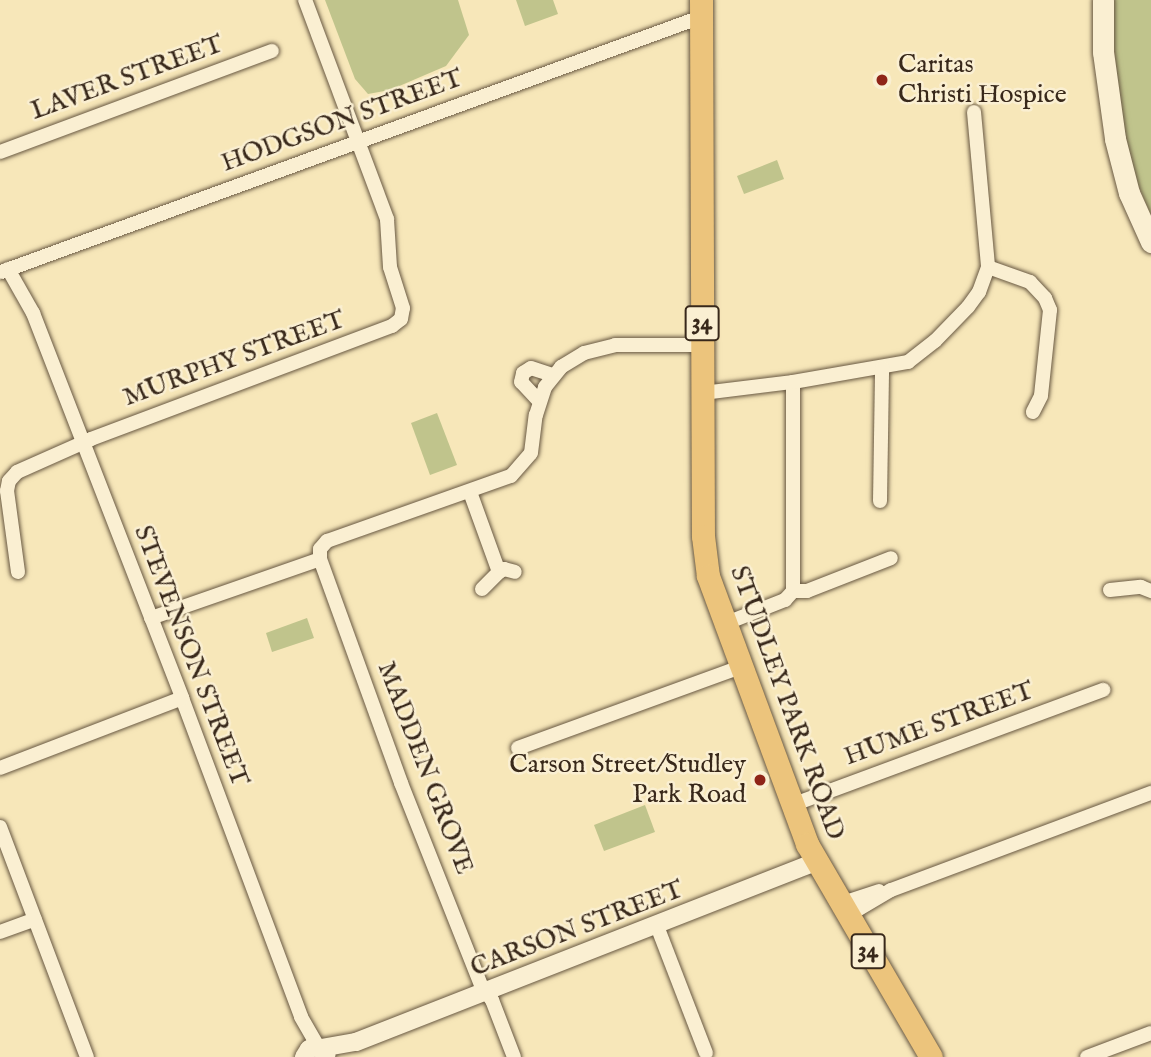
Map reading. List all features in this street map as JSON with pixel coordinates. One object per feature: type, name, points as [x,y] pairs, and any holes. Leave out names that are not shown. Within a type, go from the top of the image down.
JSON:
[{"type":"main road","points":[[1102,0],[1103,52],[1117,150],[1129,193],[1151,242]]},
{"type":"main road","name":"STUDLEY PARK ROAD","points":[[701,8],[705,556],[713,593],[816,862],[931,1057]]},
{"type":"street","points":[[305,0],[359,141]]},
{"type":"street","name":"HODGSON STREET","points":[[10,268],[359,141],[701,8]]},
{"type":"street","name":"LAVER STREET","points":[[0,152],[272,51]]},
{"type":"street","points":[[703,393],[883,368],[908,362],[935,341],[979,292],[988,267],[974,112]]},
{"type":"street","name":"MURPHY STREET","points":[[18,572],[7,498],[9,481],[17,472],[83,443],[384,330],[401,319],[403,308],[389,259],[389,227],[359,141]]},
{"type":"street","points":[[988,267],[1030,282],[1045,298],[1050,310],[1041,396],[1033,412]]},
{"type":"street","name":"STEVENSON STREET","points":[[10,268],[33,313],[182,698],[315,1053]]},
{"type":"street","points":[[151,618],[320,559],[320,549],[327,541],[510,477],[525,463],[534,443],[539,401],[553,375],[572,359],[604,346],[702,345]]},
{"type":"street","points":[[539,401],[521,382],[523,373],[531,368],[553,375]]},
{"type":"street","points":[[880,501],[883,368]]},
{"type":"street","points":[[724,624],[785,600],[793,591],[793,382]]},
{"type":"street","points":[[470,492],[499,572]]},
{"type":"street","points":[[793,591],[807,591],[891,558]]},
{"type":"street","name":"MADDEN GROVE","points":[[320,559],[401,783],[514,1057]]},
{"type":"street","points":[[482,589],[499,572],[515,572]]},
{"type":"street","points":[[1110,590],[1141,587],[1151,591]]},
{"type":"street","points":[[518,748],[740,667]]},
{"type":"street","name":"HUME STREET","points":[[792,805],[1103,690]]},
{"type":"street","points":[[0,768],[182,698]]},
{"type":"street","points":[[844,910],[1151,793]]},
{"type":"street","points":[[0,827],[87,1057]]},
{"type":"street","name":"CARSON STREET","points":[[315,1053],[356,1042],[816,862]]},
{"type":"street","points":[[0,932],[35,919]]},
{"type":"street","points":[[657,926],[706,1053]]},
{"type":"street","points":[[1087,1057],[1151,1033]]},
{"type":"green space","points":[[325,0],[458,0],[469,35],[446,66],[390,90],[368,94],[355,79]]},
{"type":"green space","points":[[516,0],[553,0],[558,14],[525,26]]},
{"type":"green space","points":[[1114,0],[1151,0],[1151,215],[1135,178],[1122,119],[1114,47]]},
{"type":"green space","points":[[777,160],[784,179],[744,194],[737,176]]},
{"type":"green space","points":[[437,413],[457,465],[430,475],[411,423]]},
{"type":"green space","points":[[307,618],[314,638],[272,652],[266,633]]},
{"type":"green space","points":[[645,805],[655,832],[604,851],[594,825]]},
{"type":"place","name":"Caritas Christi Hospice","points":[[882,80]]},
{"type":"place","name":"Carson Street/Studley Park Road","points":[[760,780]]}]
